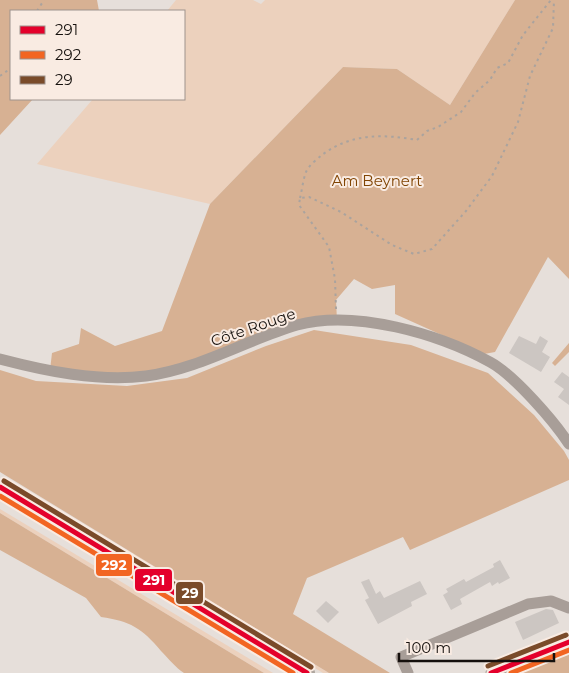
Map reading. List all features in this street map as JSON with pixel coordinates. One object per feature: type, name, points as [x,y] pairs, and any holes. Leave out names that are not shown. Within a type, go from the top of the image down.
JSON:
[{"type":"highway","points":[[0,487],[307,673]]},
{"type":"highway","points":[[0,500],[286,673]]},
{"type":"street","name":"Côte Rouge","points":[[0,359],[38,369],[108,377],[145,376],[189,367],[258,338],[299,324],[337,321],[378,324],[411,331],[446,342],[492,363],[556,424],[569,444]]},
{"type":"street","points":[[408,673],[401,657],[513,610],[544,601],[569,608]]},
{"type":"street","points":[[491,673],[569,642]]},
{"type":"path","points":[[300,198],[309,198],[341,212],[392,245],[414,254],[432,249],[466,211],[492,176],[518,122],[530,76],[553,28],[552,0]]},
{"type":"path","points":[[337,321],[334,279],[329,247],[299,205],[307,171],[317,159],[336,145],[367,136],[388,135],[418,140],[427,131],[438,127],[461,112],[475,93],[490,80],[497,68],[508,63],[523,35],[552,0]]},
{"type":"shaded area","points":[[176,0],[253,0],[261,4],[265,0],[515,0],[450,105],[397,69],[343,67],[210,204],[37,164],[92,100],[185,100],[185,10],[168,10]]},
{"type":"shaded area","points":[[0,509],[273,673],[264,673],[0,513]]},
{"type":"shaded area","points":[[134,554],[329,673],[323,673],[133,557]]},
{"type":"green space","points":[[0,0],[97,0],[99,10],[10,10],[10,100],[32,100],[0,135]]},
{"type":"green space","name":"Am Beynert","points":[[515,0],[569,0],[569,279],[548,257],[495,352],[484,354],[395,314],[395,285],[372,289],[354,279],[336,300],[337,321],[299,324],[145,376],[50,370],[52,353],[79,344],[81,328],[115,346],[162,331],[210,204],[343,67],[397,69],[450,105]]},
{"type":"green space","points":[[314,330],[411,345],[488,373],[534,415],[564,451],[569,460],[569,480],[410,550],[403,537],[307,578],[293,614],[390,673],[329,673],[0,472],[0,370],[36,381],[127,386],[187,378],[266,346]]},
{"type":"green space","points":[[569,343],[569,352],[555,366],[552,363]]},
{"type":"green space","points":[[0,513],[264,673],[184,673],[141,631],[128,623],[101,617],[86,598],[0,550]]},
{"type":"green space","points":[[569,652],[569,673],[520,673]]},
{"type":"building","points":[[519,336],[536,344],[540,336],[548,341],[542,352],[550,357],[541,372],[509,353]]},
{"type":"building","points":[[562,372],[569,377],[569,405],[558,397],[564,389],[554,382]]},
{"type":"building","points":[[500,560],[510,578],[492,586],[490,582],[460,599],[462,604],[451,610],[443,595],[448,592],[446,589],[464,579],[466,582],[494,567],[493,564]]},
{"type":"building","points":[[369,579],[376,594],[380,591],[384,598],[420,581],[427,594],[411,602],[412,606],[378,624],[365,600],[369,598],[361,582]]},
{"type":"building","points":[[326,601],[339,612],[328,623],[316,611]]},
{"type":"building","points":[[546,609],[553,610],[559,623],[523,640],[515,622]]},
{"type":"transit line","name":"29","points":[[4,481],[311,667]]},
{"type":"transit line","name":"291","points":[[0,487],[307,673]]},
{"type":"transit line","name":"292","points":[[0,496],[293,673]]},
{"type":"transit line","name":"29","points":[[488,666],[566,635]]},
{"type":"transit line","name":"291","points":[[491,673],[569,642]]},
{"type":"transit line","name":"292","points":[[511,673],[569,650]]}]
